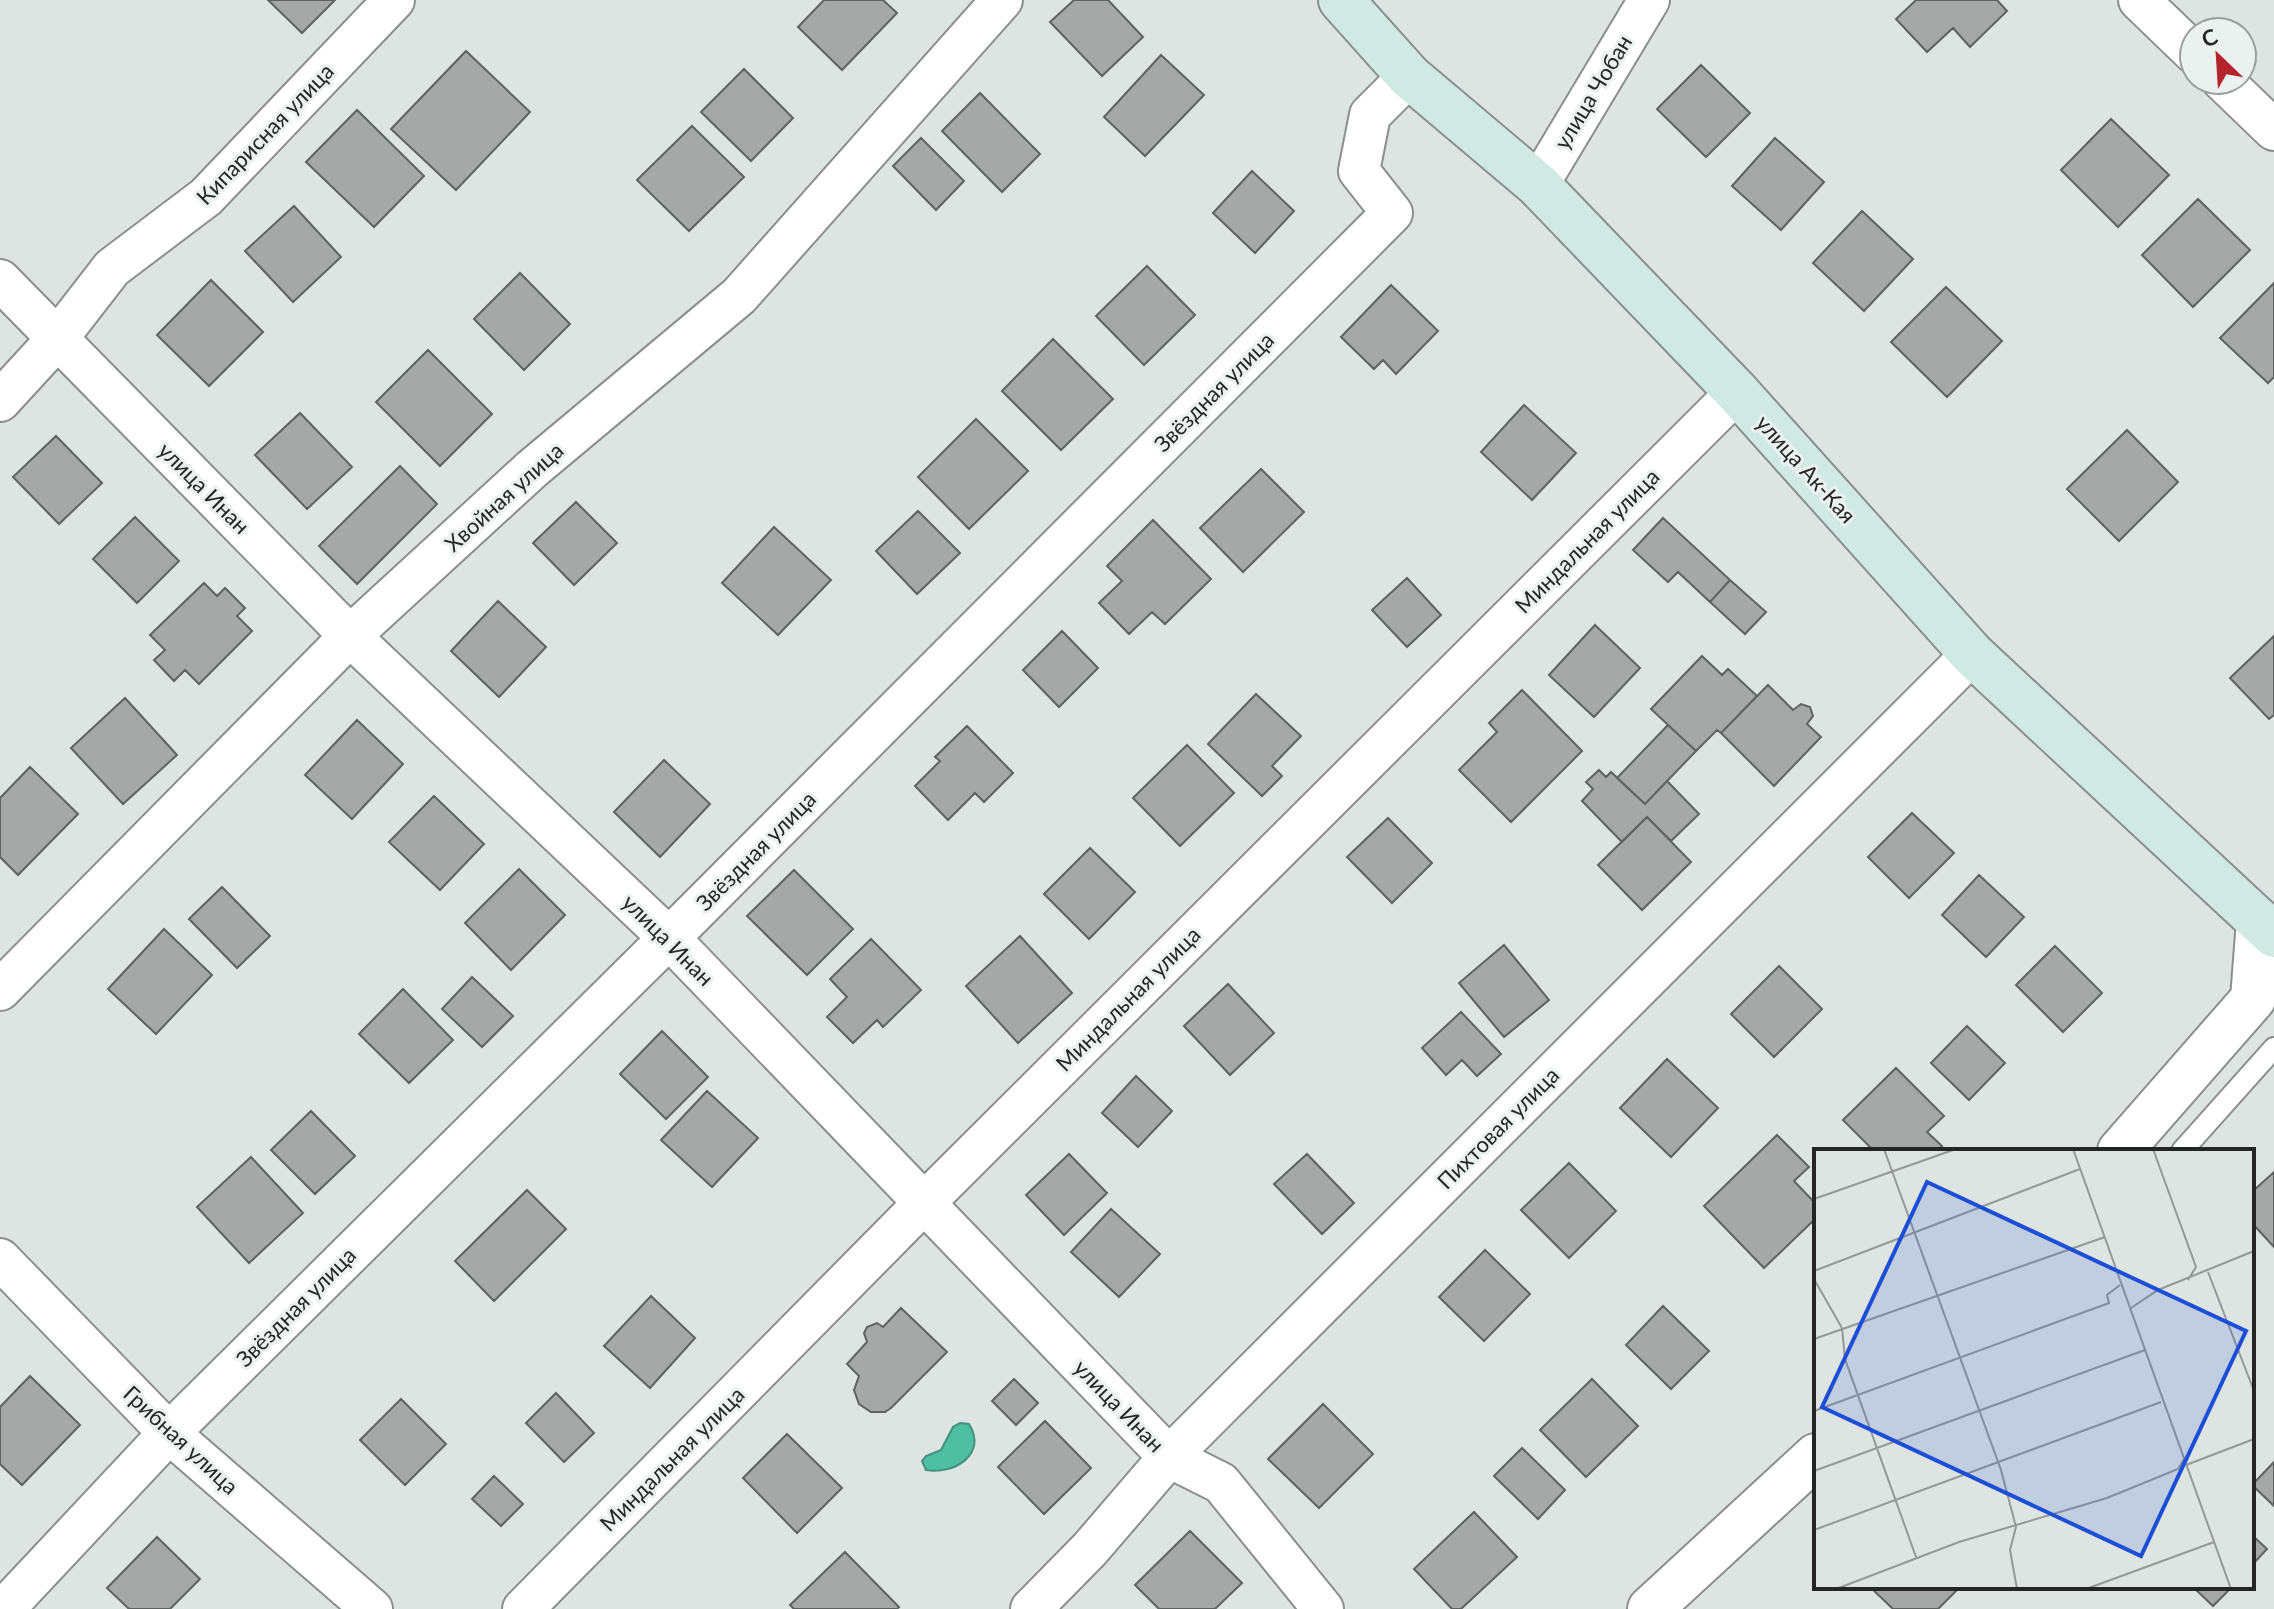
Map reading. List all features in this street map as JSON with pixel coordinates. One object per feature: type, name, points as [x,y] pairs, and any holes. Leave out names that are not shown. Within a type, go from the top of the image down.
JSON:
[{"type":"main road","name":"улица Ак-Кая","points":[[1341,0],[1409,76],[1538,185],[1737,392],[1972,654],[2266,928]]},
{"type":"street","name":"Кипарисная улица","points":[[0,401],[57,339],[112,268],[206,197],[394,0]]},
{"type":"street","name":"Хвойная улица","points":[[0,990],[350,636],[532,469],[739,296],[1002,0]]},
{"type":"street","name":"улица Чобан","points":[[1538,185],[1649,0]]},
{"type":"street","points":[[2139,0],[2178,38]]},
{"type":"street","name":"Звёздная улица","points":[[4,1609],[169,1433],[669,938],[1392,213],[1359,171],[1370,115],[1409,76]]},
{"type":"street","points":[[2239,96],[2274,130]]},
{"type":"street","name":"улица Инан","points":[[0,280],[350,636],[669,938],[1169,1457],[1221,1483],[1323,1609]]},
{"type":"street","name":"Миндальная улица","points":[[523,1609],[923,1204],[1737,392]]},
{"type":"street","name":"Пихтовая улица","points":[[1031,1609],[1090,1549],[1169,1457],[1972,654]]},
{"type":"street","points":[[2122,1149],[2253,999],[2266,928]]},
{"type":"street","name":"Грибная улица","points":[[0,1259],[169,1433],[372,1609]]},
{"type":"street","points":[[1650,1609],[1814,1458]]},
{"type":"lane","points":[[2184,1149],[2274,1048]]},
{"type":"shaded area","points":[[960,1423],[969,1424],[974,1435],[971,1453],[957,1466],[926,1470],[922,1461],[941,1450],[953,1427]]},
{"type":"building","points":[[268,0],[335,0],[302,33]]},
{"type":"building","points":[[824,0],[883,0],[897,13],[842,70],[798,27]]},
{"type":"building","points":[[1074,0],[1108,0],[1143,37],[1102,76],[1050,22]]},
{"type":"building","points":[[1916,0],[1997,0],[2007,11],[1970,47],[1953,28],[1927,52],[1896,19]]},
{"type":"building","points":[[466,51],[530,112],[456,190],[391,129]]},
{"type":"building","points":[[1161,55],[1204,95],[1145,156],[1104,117]]},
{"type":"building","points":[[1701,65],[1750,113],[1706,157],[1657,109]]},
{"type":"building","points":[[744,69],[793,118],[751,161],[701,112]]},
{"type":"building","points":[[980,93],[1040,154],[1002,192],[942,131]]},
{"type":"building","points":[[357,110],[424,176],[374,227],[306,162]]},
{"type":"building","points":[[2111,119],[2169,175],[2118,227],[2061,170]]},
{"type":"building","points":[[692,126],[744,177],[689,231],[637,180]]},
{"type":"building","points":[[921,138],[964,181],[936,210],[893,166]]},
{"type":"building","points":[[1775,138],[1824,182],[1781,230],[1732,186]]},
{"type":"building","points":[[1252,171],[1294,211],[1255,253],[1213,213]]},
{"type":"building","points":[[2198,199],[2250,250],[2193,307],[2142,255]]},
{"type":"building","points":[[294,206],[341,257],[293,302],[245,251]]},
{"type":"building","points":[[1862,211],[1913,259],[1864,311],[1813,263]]},
{"type":"building","points":[[1147,266],[1195,315],[1144,365],[1096,316]]},
{"type":"building","points":[[520,273],[570,324],[524,370],[474,319]]},
{"type":"building","points":[[211,280],[263,332],[209,386],[157,335]]},
{"type":"building","points":[[2274,283],[2274,377],[2268,383],[2220,338]]},
{"type":"building","points":[[1391,285],[1438,331],[1396,374],[1383,360],[1374,369],[1341,337]]},
{"type":"building","points":[[1946,287],[2002,341],[1947,397],[1891,342]]},
{"type":"building","points":[[1053,339],[1113,399],[1061,450],[1002,391]]},
{"type":"building","points":[[428,350],[492,414],[440,466],[376,402]]},
{"type":"building","points":[[1524,405],[1576,453],[1532,500],[1481,452]]},
{"type":"building","points":[[300,413],[352,467],[307,509],[255,455]]},
{"type":"building","points":[[976,419],[1028,471],[969,529],[918,477]]},
{"type":"building","points":[[2127,430],[2178,482],[2119,541],[2067,489]]},
{"type":"building","points":[[56,436],[102,483],[59,524],[13,477]]},
{"type":"building","points":[[400,466],[437,504],[357,584],[319,546]]},
{"type":"building","points":[[1261,469],[1304,512],[1243,572],[1200,528]]},
{"type":"building","points":[[576,502],[617,543],[574,585],[533,543]]},
{"type":"building","points":[[918,511],[960,553],[917,594],[876,551]]},
{"type":"building","points":[[135,517],[179,561],[137,603],[93,559]]},
{"type":"building","points":[[1663,518],[1730,580],[1710,602],[1678,572],[1668,582],[1633,550]]},
{"type":"building","points":[[1153,520],[1211,579],[1165,624],[1152,612],[1129,634],[1099,603],[1122,581],[1107,566]]},
{"type":"building","points":[[774,527],[831,580],[778,635],[722,583]]},
{"type":"building","points":[[1407,578],[1441,615],[1407,647],[1372,610]]},
{"type":"building","points":[[1730,580],[1766,612],[1745,634],[1710,602]]},
{"type":"building","points":[[204,583],[217,596],[225,588],[245,608],[237,616],[252,631],[199,684],[185,670],[174,681],[154,660],[165,650],[150,635]]},
{"type":"building","points":[[498,601],[546,647],[499,697],[451,651]]},
{"type":"building","points":[[1595,625],[1640,668],[1594,717],[1549,675]]},
{"type":"building","points":[[1062,631],[1098,668],[1059,707],[1023,670]]},
{"type":"building","points":[[2274,636],[2274,715],[2269,719],[2230,678]]},
{"type":"building","points":[[1702,656],[1722,675],[1728,669],[1757,696],[1721,733],[1717,730],[1696,751],[1651,709]]},
{"type":"building","points":[[1768,685],[1793,710],[1801,704],[1810,707],[1813,716],[1807,724],[1821,737],[1774,786],[1721,733]]},
{"type":"building","points":[[1522,690],[1582,751],[1511,822],[1459,770],[1497,732],[1489,723]]},
{"type":"building","points":[[1256,694],[1301,736],[1272,766],[1282,776],[1262,796],[1208,744]]},
{"type":"building","points":[[125,698],[177,755],[123,804],[71,748]]},
{"type":"building","points":[[357,720],[403,764],[352,819],[305,775]]},
{"type":"building","points":[[1668,725],[1696,751],[1645,804],[1617,778]]},
{"type":"building","points":[[967,726],[1013,773],[984,802],[975,793],[948,820],[915,786],[940,761],[935,757]]},
{"type":"building","points":[[1187,745],[1234,793],[1180,846],[1133,798]]},
{"type":"building","points":[[664,760],[710,804],[660,857],[614,812]]},
{"type":"building","points":[[30,767],[78,814],[18,875],[0,857],[0,798]]},
{"type":"building","points":[[1599,770],[1606,777],[1611,772],[1645,804],[1667,781],[1699,814],[1671,841],[1647,817],[1622,842],[1582,801],[1593,789],[1586,782]]},
{"type":"building","points":[[434,796],[484,844],[440,890],[389,842]]},
{"type":"building","points":[[1912,813],[1954,853],[1909,898],[1868,857]]},
{"type":"building","points":[[1647,817],[1691,862],[1642,910],[1598,865]]},
{"type":"building","points":[[1388,818],[1432,863],[1392,903],[1347,857]]},
{"type":"building","points":[[1090,848],[1135,892],[1089,939],[1044,894]]},
{"type":"building","points":[[519,869],[565,915],[511,970],[465,923]]},
{"type":"building","points":[[794,870],[853,929],[807,975],[747,916]]},
{"type":"building","points":[[1979,875],[2024,917],[1986,957],[1942,915]]},
{"type":"building","points":[[222,887],[270,936],[237,968],[189,919]]},
{"type":"building","points":[[164,929],[212,975],[156,1034],[108,989]]},
{"type":"building","points":[[1020,936],[1072,993],[1018,1043],[966,986]]},
{"type":"building","points":[[871,939],[921,990],[883,1027],[877,1020],[853,1043],[827,1017],[847,997],[830,979]]},
{"type":"building","points":[[1504,945],[1549,1000],[1504,1037],[1459,983]]},
{"type":"building","points":[[2055,946],[2102,993],[2063,1032],[2016,985]]},
{"type":"building","points":[[1779,966],[1822,1009],[1774,1057],[1731,1014]]},
{"type":"building","points":[[472,977],[513,1016],[482,1047],[442,1009]]},
{"type":"building","points":[[1228,984],[1274,1033],[1230,1075],[1184,1026]]},
{"type":"building","points":[[403,989],[453,1040],[409,1083],[359,1034]]},
{"type":"building","points":[[1461,1012],[1501,1054],[1477,1076],[1462,1060],[1446,1075],[1422,1048]]},
{"type":"building","points":[[1967,1026],[2005,1063],[1969,1100],[1931,1063]]},
{"type":"building","points":[[662,1031],[708,1077],[666,1119],[620,1074]]},
{"type":"building","points":[[1667,1059],[1718,1108],[1671,1157],[1620,1108]]},
{"type":"building","points":[[1896,1068],[1944,1116],[1927,1132],[1942,1146],[1939,1149],[1872,1149],[1843,1120]]},
{"type":"building","points":[[1136,1076],[1172,1111],[1138,1147],[1102,1113]]},
{"type":"building","points":[[707,1091],[758,1138],[712,1187],[661,1140]]},
{"type":"building","points":[[311,1111],[355,1156],[315,1194],[271,1150]]},
{"type":"building","points":[[1777,1135],[1809,1167],[1794,1181],[1814,1202],[1814,1220],[1764,1268],[1704,1206]]},
{"type":"building","points":[[1069,1154],[1107,1193],[1064,1235],[1026,1195]]},
{"type":"building","points":[[1307,1154],[1354,1203],[1322,1234],[1274,1184]]},
{"type":"building","points":[[251,1157],[303,1213],[249,1263],[197,1207]]},
{"type":"building","points":[[1569,1163],[1616,1211],[1569,1258],[1521,1210]]},
{"type":"building","points":[[2274,1172],[2274,1247],[2254,1225],[2254,1190]]},
{"type":"building","points":[[527,1190],[566,1229],[494,1301],[455,1261]]},
{"type":"building","points":[[1111,1209],[1160,1254],[1119,1297],[1071,1252]]},
{"type":"building","points":[[1485,1250],[1530,1294],[1484,1341],[1439,1297]]},
{"type":"building","points":[[651,1296],[695,1338],[650,1388],[604,1346]]},
{"type":"building","points":[[1663,1306],[1709,1351],[1671,1389],[1626,1345]]},
{"type":"building","points":[[901,1308],[947,1352],[891,1408],[885,1412],[871,1412],[859,1404],[854,1390],[859,1376],[847,1364],[867,1342],[864,1333],[867,1327],[877,1323],[883,1327]]},
{"type":"building","points":[[30,1376],[80,1425],[22,1485],[0,1464],[0,1407]]},
{"type":"building","points":[[1014,1379],[1038,1403],[1016,1425],[992,1401]]},
{"type":"building","points":[[1592,1379],[1638,1426],[1586,1477],[1540,1430]]},
{"type":"building","points":[[556,1393],[594,1433],[564,1462],[526,1423]]},
{"type":"building","points":[[401,1399],[446,1444],[405,1485],[360,1440]]},
{"type":"building","points":[[1323,1404],[1373,1454],[1319,1508],[1268,1459]]},
{"type":"building","points":[[1045,1421],[1091,1468],[1044,1514],[998,1467]]},
{"type":"building","points":[[787,1434],[842,1488],[797,1533],[743,1478]]},
{"type":"building","points":[[1522,1448],[1565,1490],[1538,1519],[1494,1476]]},
{"type":"building","points":[[2274,1462],[2274,1506],[2254,1487],[2254,1483]]},
{"type":"building","points":[[494,1476],[523,1504],[501,1526],[472,1499]]},
{"type":"building","points":[[1474,1512],[1517,1557],[1461,1609],[1452,1609],[1414,1569]]},
{"type":"building","points":[[1190,1531],[1242,1583],[1215,1609],[1159,1609],[1135,1585]]},
{"type":"building","points":[[157,1537],[200,1579],[170,1609],[129,1609],[107,1588]]},
{"type":"building","points":[[2254,1537],[2267,1549],[2254,1563]]},
{"type":"building","points":[[845,1552],[899,1607],[897,1609],[794,1609],[790,1605]]},
{"type":"building","points":[[1872,1589],[1958,1589],[1938,1609],[1893,1609]]},
{"type":"building","points":[[2195,1589],[2230,1589],[2213,1606]]}]
